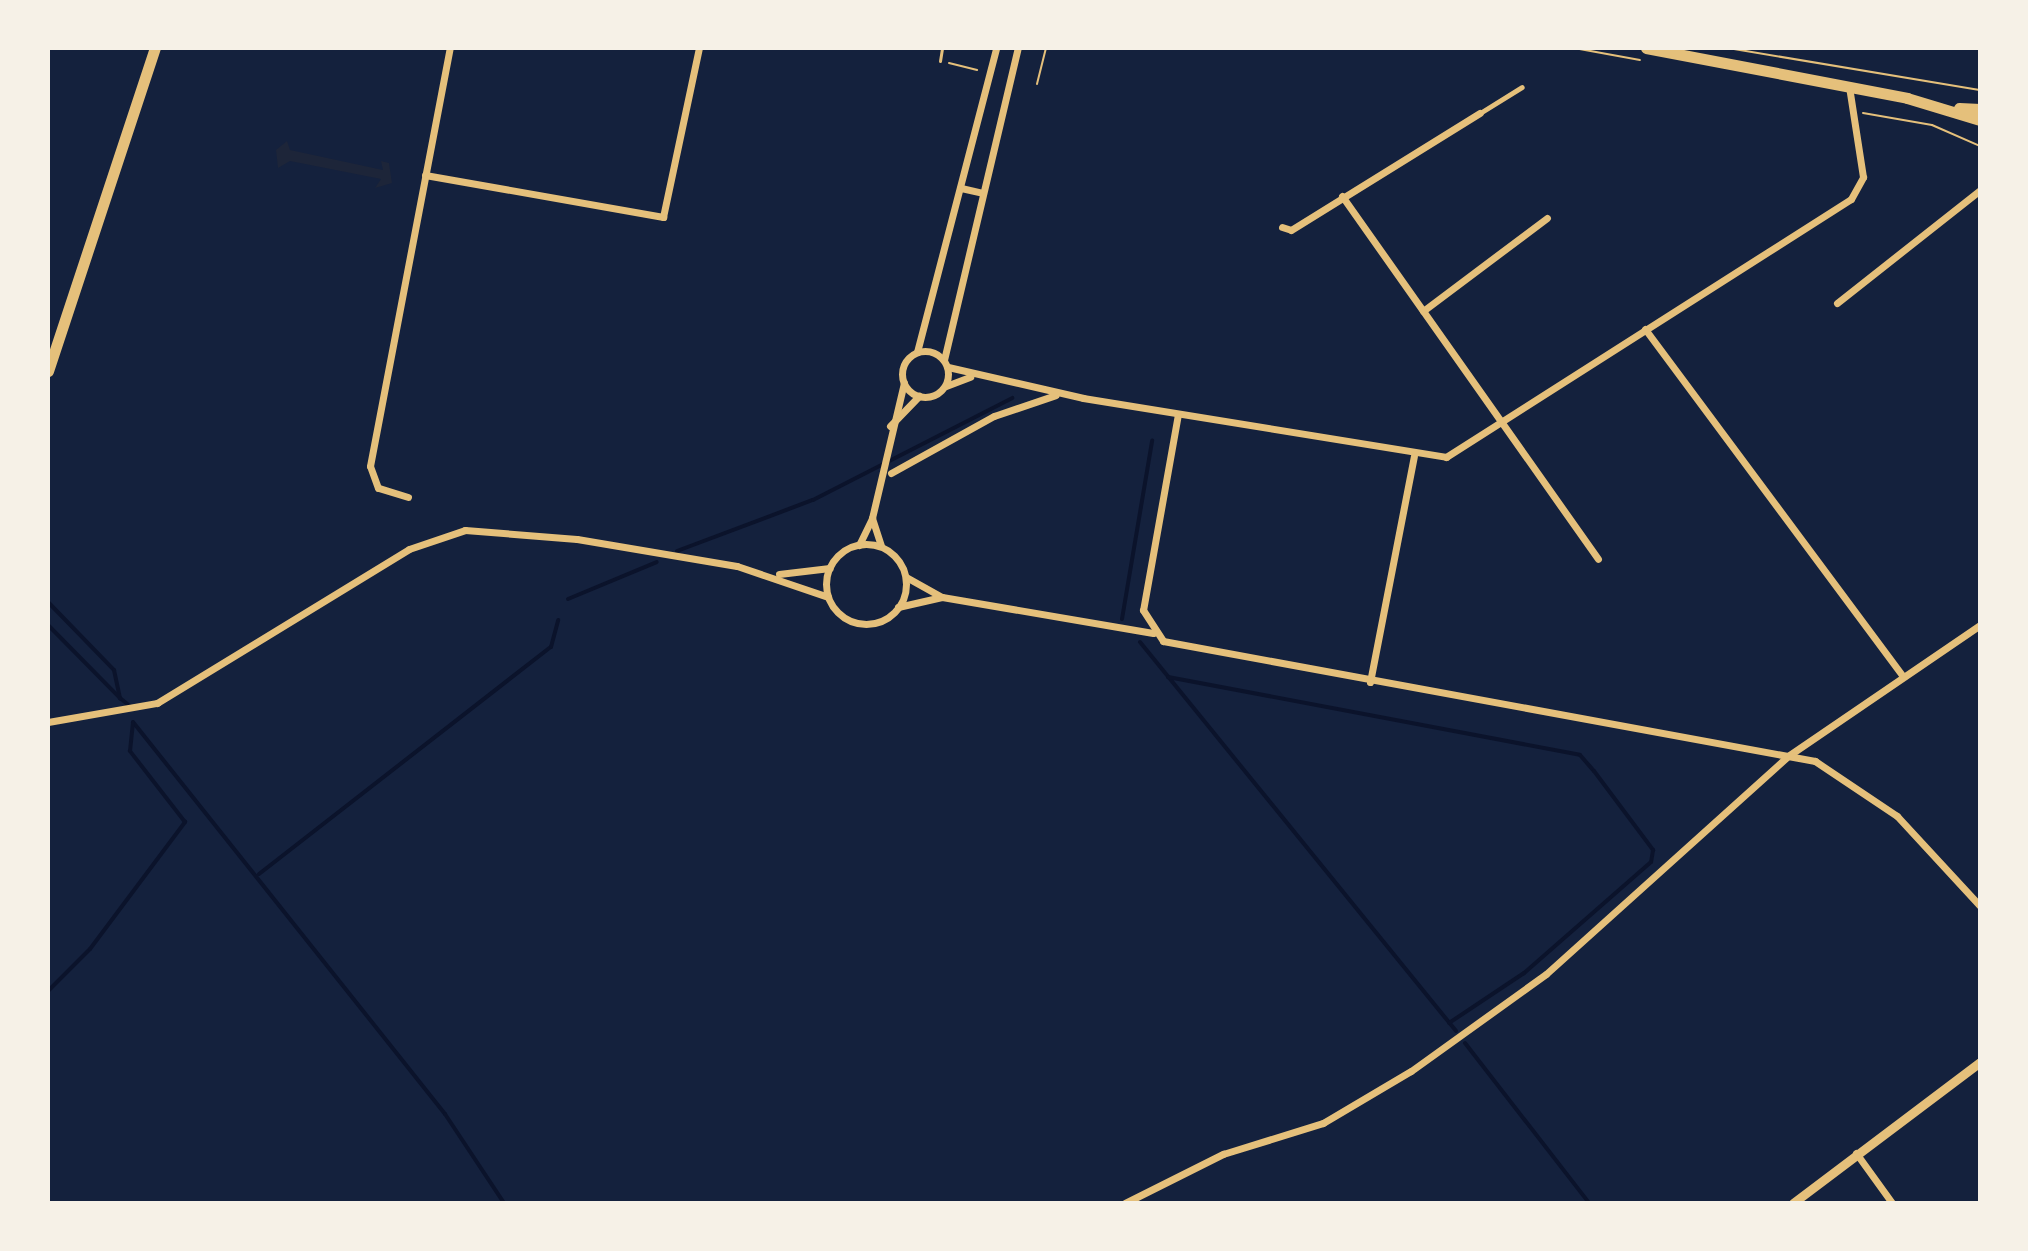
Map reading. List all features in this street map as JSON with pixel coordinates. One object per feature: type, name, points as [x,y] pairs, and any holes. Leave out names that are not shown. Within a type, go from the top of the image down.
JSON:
[{"type":"main road","points":[[48,371],[155,48]]},
{"type":"main road","points":[[1646,48],[1907,98],[1950,108],[1980,120]]},
{"type":"main road","points":[[1950,108],[1980,109]]},
{"type":"street","points":[[408,497],[378,488],[370,466],[450,48]]},
{"type":"street","points":[[425,175],[663,217],[699,48]]},
{"type":"street","points":[[777,574],[830,568],[859,545],[872,518],[888,427],[904,383],[903,366],[917,352],[996,48]]},
{"type":"street","points":[[945,387],[946,364],[982,193],[1018,48]]},
{"type":"street","points":[[1282,227],[1291,230],[1522,87]]},
{"type":"street","points":[[917,352],[970,377],[1414,456],[1454,454],[1829,214],[1857,193],[1863,177],[1849,87]]},
{"type":"street","points":[[961,188],[982,193]]},
{"type":"street","points":[[1837,303],[1980,190]]},
{"type":"street","points":[[1342,196],[1598,559]]},
{"type":"street","points":[[1423,311],[1547,218]]},
{"type":"street","points":[[1645,329],[1902,675]]},
{"type":"street","points":[[888,427],[919,396],[970,377]]},
{"type":"street","points":[[904,383],[919,396]]},
{"type":"street","points":[[891,473],[994,416],[1062,394]]},
{"type":"street","points":[[1153,633],[1143,610],[1178,414]]},
{"type":"street","points":[[1370,682],[1414,456]]},
{"type":"street","points":[[872,518],[881,546],[906,577],[942,597],[1153,633],[1176,648],[1815,761],[1872,794],[1980,906]]},
{"type":"street","points":[[48,722],[157,703],[437,536],[485,528],[777,574],[828,597],[858,623],[880,621],[898,607],[942,597]]},
{"type":"street","points":[[859,545],[881,546]]},
{"type":"street","points":[[828,597],[830,568]]},
{"type":"street","points":[[898,607],[906,577]]},
{"type":"street","points":[[1125,1203],[1223,1154],[1323,1123],[1411,1071],[1546,974],[1788,756],[1902,675],[1980,625]]},
{"type":"street","points":[[1793,1203],[1855,1152],[1979,1066]]},
{"type":"street","points":[[1855,1152],[1892,1203]]},
{"type":"lane","points":[[940,61],[942,48]]},
{"type":"path","points":[[1037,84],[1046,48]]},
{"type":"path","points":[[1728,48],[1980,90]]},
{"type":"path","points":[[940,61],[979,71]]},
{"type":"path","points":[[1863,99],[1862,113],[1932,125],[1980,146]]},
{"type":"shaded area","points":[[287,141],[290,150],[383,170],[381,161],[389,163],[392,183],[375,188],[381,179],[290,161],[278,168],[276,150]]},
{"type":"waterway","points":[[677,551],[813,500],[1012,398]]},
{"type":"waterway","points":[[1122,619],[1152,441]]},
{"type":"waterway","points":[[568,599],[657,562]]},
{"type":"waterway","points":[[48,602],[114,670],[120,698],[130,706]]},
{"type":"waterway","points":[[259,874],[551,647],[558,620]]},
{"type":"waterway","points":[[48,625],[120,698]]},
{"type":"waterway","points":[[1140,642],[1456,1031]]},
{"type":"waterway","points":[[1168,677],[1580,755],[1594,771],[1653,850],[1651,862],[1524,973],[1449,1023]]},
{"type":"waterway","points":[[133,722],[445,1114],[504,1203]]},
{"type":"waterway","points":[[48,991],[90,949],[185,822],[130,751],[133,722]]},
{"type":"waterway","points":[[1465,1043],[1589,1203]]}]
